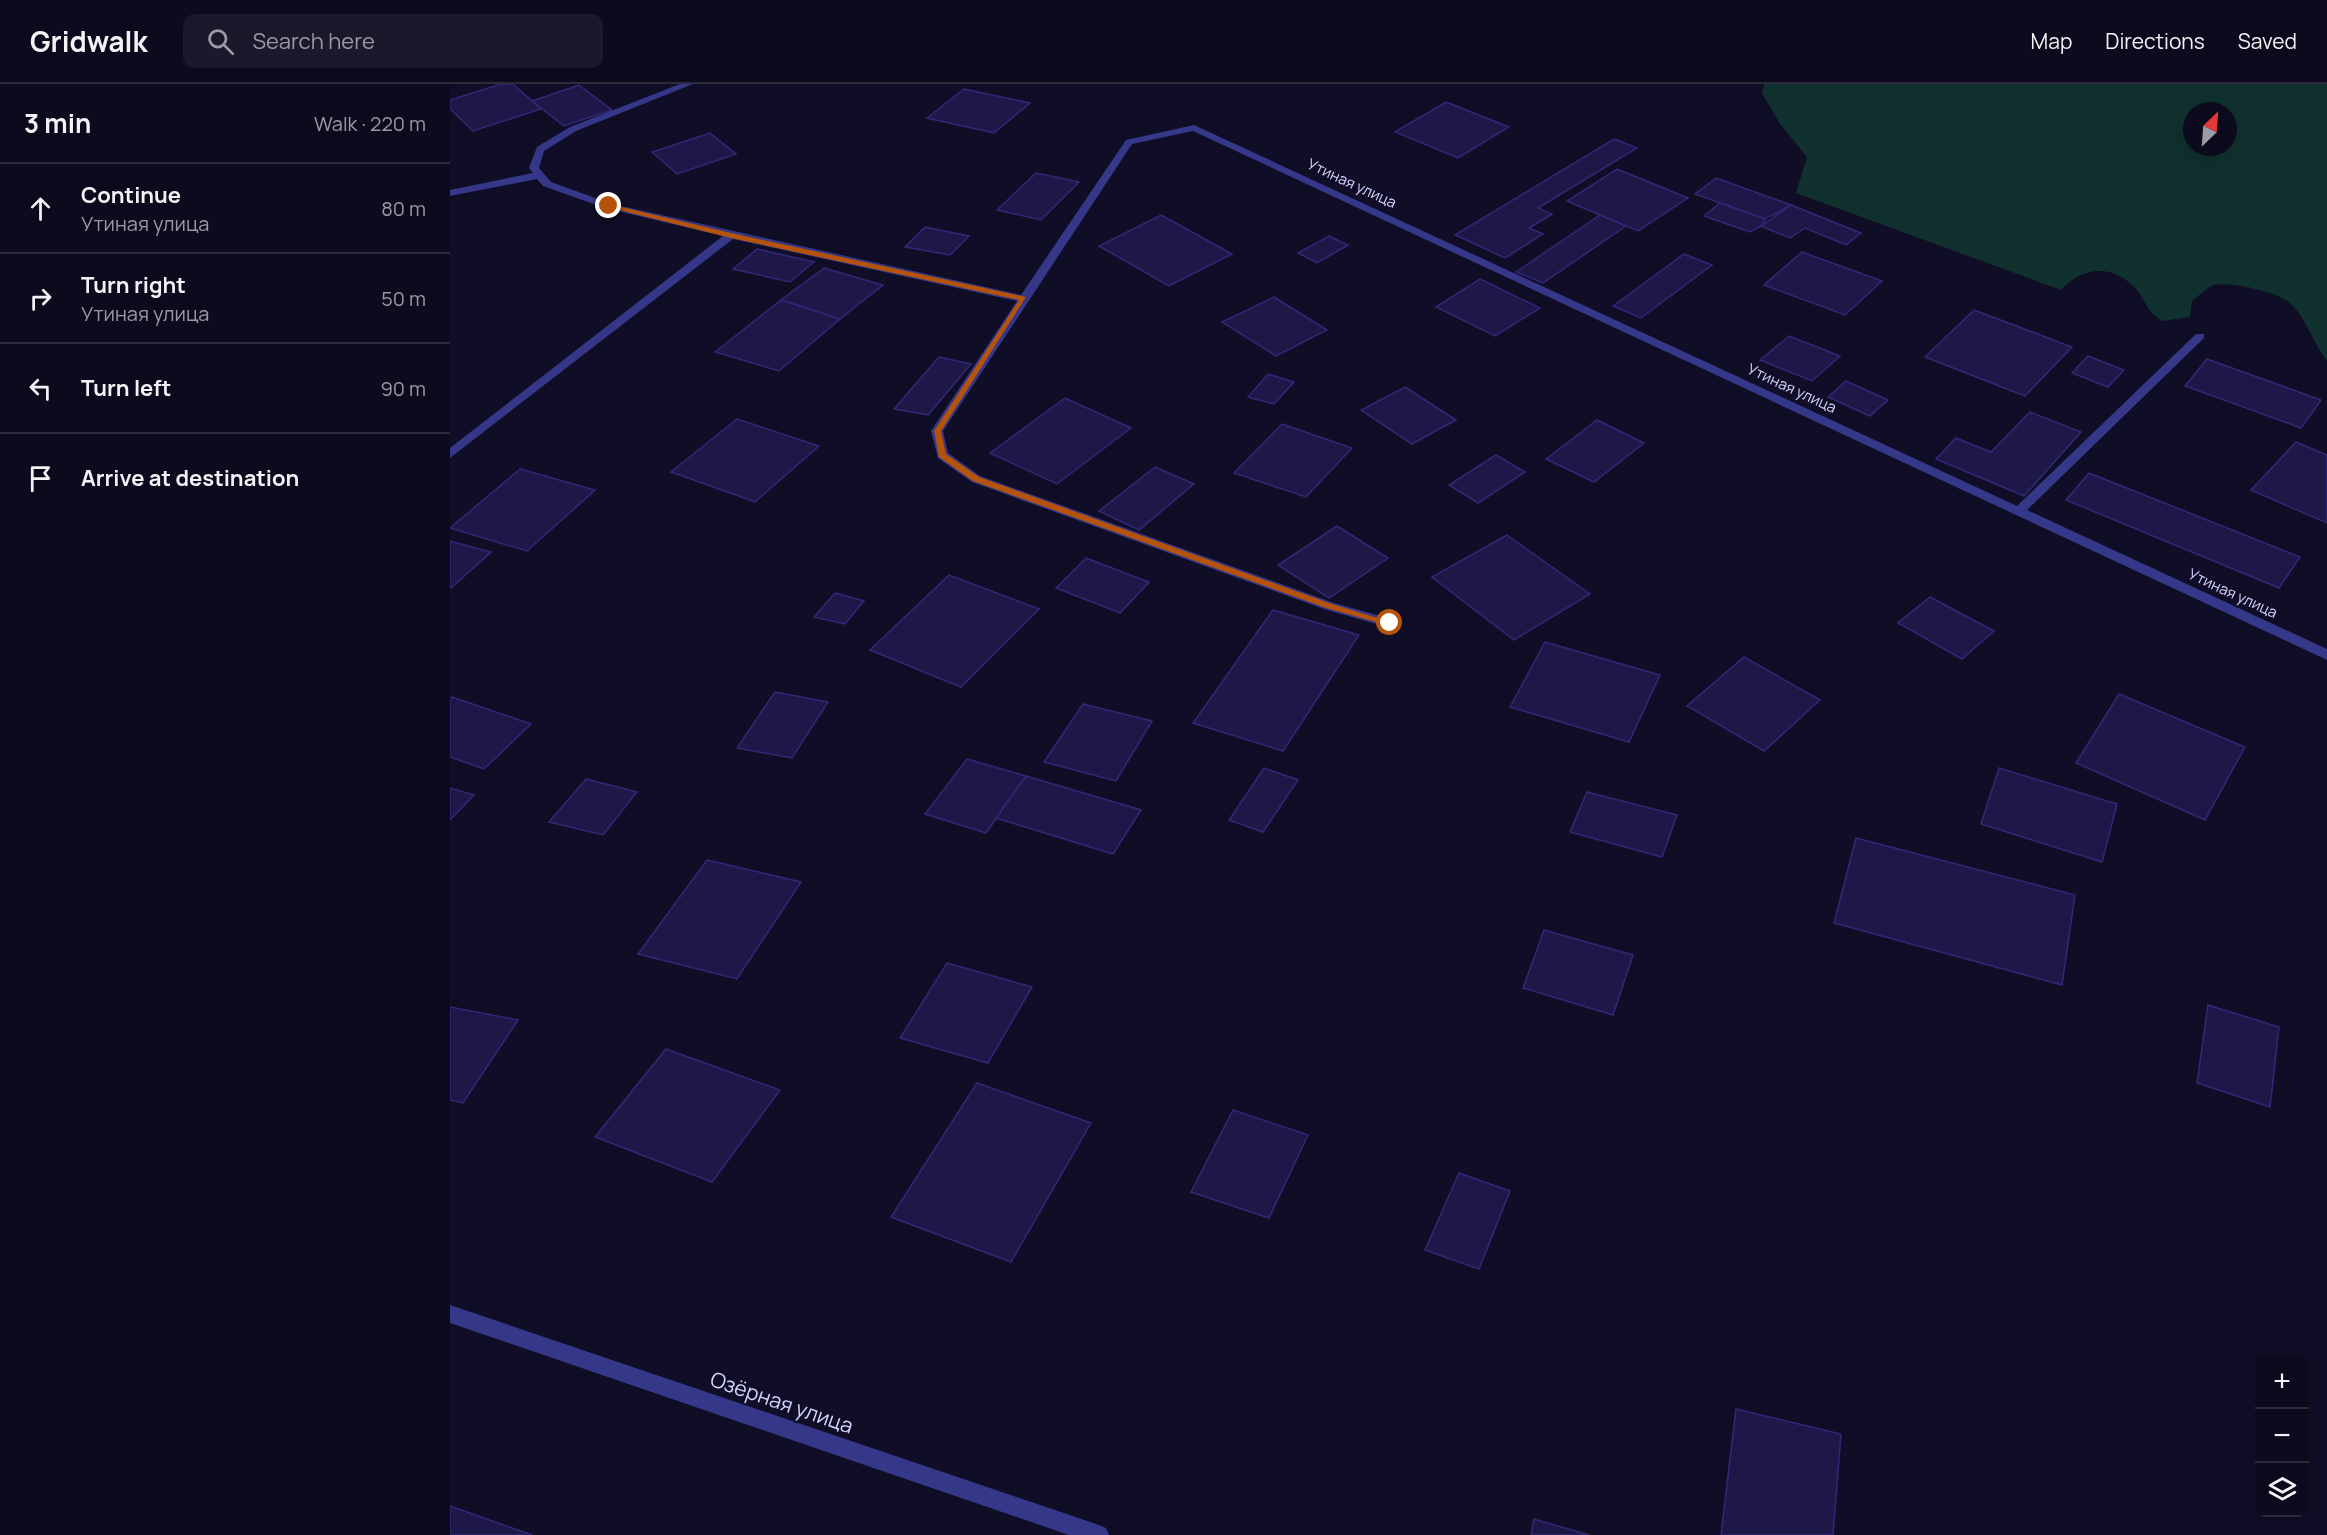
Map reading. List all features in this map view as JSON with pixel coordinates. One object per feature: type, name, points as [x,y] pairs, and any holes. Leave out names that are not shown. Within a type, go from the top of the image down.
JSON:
[{"type":"street","points":[[688,84],[573,129],[540,149],[534,168],[547,184],[609,206],[731,236],[1023,299]]},
{"type":"street","name":"Утиная улица","points":[[1390,623],[1318,602],[976,479],[942,455],[938,431],[1023,299],[1129,142],[1194,128],[2327,656]]},
{"type":"street","points":[[450,193],[540,175]]},
{"type":"street","points":[[450,454],[731,236]]},
{"type":"street","points":[[2018,512],[2200,336]]},
{"type":"street","name":"Озёрная улица","points":[[450,1314],[1099,1535]]},
{"type":"green space","points":[[1764,84],[2327,84],[2327,361],[2296,309],[2284,299],[2265,291],[2242,286],[2214,285],[2192,301],[2190,317],[2162,321],[2152,313],[2135,288],[2117,275],[2098,271],[2088,272],[2069,282],[2061,290],[1796,193],[1807,157],[1780,124],[1762,93]]},
{"type":"building","points":[[501,84],[513,84],[541,109],[473,131],[450,109],[450,100]]},
{"type":"building","points":[[579,85],[612,110],[564,126],[532,101]]},
{"type":"building","points":[[964,89],[1030,103],[994,133],[927,118]]},
{"type":"building","points":[[1446,102],[1509,127],[1458,158],[1395,132]]},
{"type":"building","points":[[710,133],[736,154],[677,174],[652,152]]},
{"type":"building","points":[[1614,139],[1637,148],[1538,208],[1552,214],[1529,228],[1543,234],[1505,258],[1455,235]]},
{"type":"building","points":[[1617,169],[1688,198],[1638,231],[1567,201]]},
{"type":"building","points":[[1036,173],[1079,182],[1041,220],[997,210]]},
{"type":"building","points":[[1716,178],[1791,205],[1765,219],[1695,194]]},
{"type":"building","points":[[1720,203],[1765,219],[1761,226],[1750,232],[1704,216]]},
{"type":"building","points":[[1791,205],[1861,233],[1846,245],[1805,228],[1790,238],[1761,226]]},
{"type":"building","points":[[1161,215],[1232,254],[1169,286],[1099,246]]},
{"type":"building","points":[[1600,215],[1626,226],[1543,283],[1516,272]]},
{"type":"building","points":[[925,227],[969,236],[950,255],[905,247]]},
{"type":"building","points":[[1329,236],[1348,245],[1317,263],[1298,253]]},
{"type":"building","points":[[757,249],[814,262],[790,282],[733,269]]},
{"type":"building","points":[[1802,252],[1882,281],[1845,315],[1764,285]]},
{"type":"building","points":[[1684,254],[1712,265],[1641,318],[1613,306]]},
{"type":"building","points":[[824,268],[883,285],[840,319],[781,300]]},
{"type":"building","points":[[1480,279],[1540,308],[1495,336],[1436,307]]},
{"type":"building","points":[[1274,297],[1327,330],[1276,356],[1222,322]]},
{"type":"building","points":[[781,300],[840,319],[779,371],[715,352]]},
{"type":"building","points":[[1974,310],[2072,347],[2025,396],[1925,357]]},
{"type":"building","points":[[1789,336],[1840,356],[1812,381],[1760,360]]},
{"type":"building","points":[[2088,356],[2124,370],[2108,387],[2072,373]]},
{"type":"building","points":[[939,357],[971,364],[928,415],[894,409]]},
{"type":"building","points":[[2207,359],[2321,400],[2301,428],[2185,386]]},
{"type":"building","points":[[1268,374],[1294,382],[1274,404],[1248,397]]},
{"type":"building","points":[[1846,381],[1888,400],[1870,416],[1828,397]]},
{"type":"building","points":[[1405,387],[1456,420],[1412,444],[1361,410]]},
{"type":"building","points":[[1065,398],[1131,428],[1057,484],[990,453]]},
{"type":"building","points":[[2030,412],[2081,432],[2024,496],[1936,459],[1956,438],[1991,452]]},
{"type":"building","points":[[737,419],[819,446],[755,502],[671,472]]},
{"type":"building","points":[[1597,420],[1644,443],[1594,482],[1546,459]]},
{"type":"building","points":[[1282,424],[1352,448],[1306,497],[1234,473]]},
{"type":"building","points":[[2296,442],[2327,455],[2327,523],[2251,490]]},
{"type":"building","points":[[1496,455],[1525,472],[1478,503],[1449,485]]},
{"type":"building","points":[[1155,467],[1194,484],[1139,530],[1099,511]]},
{"type":"building","points":[[520,469],[595,490],[527,551],[450,528]]},
{"type":"building","points":[[2089,473],[2300,557],[2279,588],[2066,500]]},
{"type":"building","points":[[1337,526],[1388,558],[1329,598],[1278,565]]},
{"type":"building","points":[[1507,535],[1590,594],[1514,640],[1432,577]]},
{"type":"building","points":[[450,541],[491,552],[451,588],[450,587]]},
{"type":"building","points":[[1086,558],[1149,582],[1120,613],[1056,588]]},
{"type":"building","points":[[949,575],[1039,609],[961,687],[870,650]]},
{"type":"building","points":[[835,593],[864,601],[845,624],[814,617]]},
{"type":"building","points":[[1930,597],[1994,631],[1962,659],[1898,623]]},
{"type":"building","points":[[1273,610],[1359,635],[1283,751],[1193,723]]},
{"type":"building","points":[[1545,642],[1660,675],[1629,742],[1510,707]]},
{"type":"building","points":[[1744,657],[1820,700],[1764,751],[1687,706]]},
{"type":"building","points":[[775,692],[828,702],[792,758],[737,748]]},
{"type":"building","points":[[2119,694],[2245,747],[2205,820],[2076,763]]},
{"type":"building","points":[[452,697],[531,724],[484,769],[450,757],[450,699]]},
{"type":"building","points":[[1083,704],[1152,721],[1116,781],[1044,762]]},
{"type":"building","points":[[967,759],[1026,776],[986,833],[925,814]]},
{"type":"building","points":[[1264,768],[1298,780],[1263,832],[1229,820]]},
{"type":"building","points":[[1999,768],[2117,804],[2102,862],[1981,824]]},
{"type":"building","points":[[1026,776],[1141,810],[1113,854],[996,818]]},
{"type":"building","points":[[586,779],[637,792],[603,835],[549,822]]},
{"type":"building","points":[[450,788],[474,795],[450,820]]},
{"type":"building","points":[[1587,792],[1677,815],[1662,857],[1570,832]]},
{"type":"building","points":[[1856,838],[2075,895],[2062,985],[1834,923]]},
{"type":"building","points":[[707,860],[801,882],[737,979],[638,954]]},
{"type":"building","points":[[1544,930],[1633,955],[1613,1015],[1523,988]]},
{"type":"building","points":[[947,963],[1032,987],[988,1063],[900,1038]]},
{"type":"building","points":[[2208,1005],[2279,1027],[2270,1107],[2197,1083]]},
{"type":"building","points":[[450,1007],[518,1020],[463,1103],[450,1100]]},
{"type":"building","points":[[666,1049],[780,1090],[712,1182],[595,1137]]},
{"type":"building","points":[[977,1083],[1091,1123],[1011,1262],[891,1217]]},
{"type":"building","points":[[1233,1110],[1308,1135],[1269,1218],[1191,1192]]},
{"type":"building","points":[[1459,1173],[1510,1191],[1479,1269],[1425,1250]]},
{"type":"building","points":[[1736,1409],[1841,1434],[1833,1535],[1721,1535]]},
{"type":"building","points":[[450,1506],[532,1535],[450,1535]]},
{"type":"building","points":[[1534,1519],[1589,1535],[1531,1535]]},
{"type":"route","points":[[609,206],[731,236],[1023,299],[938,431],[942,455],[976,479],[1329,606],[1390,623]]}]
